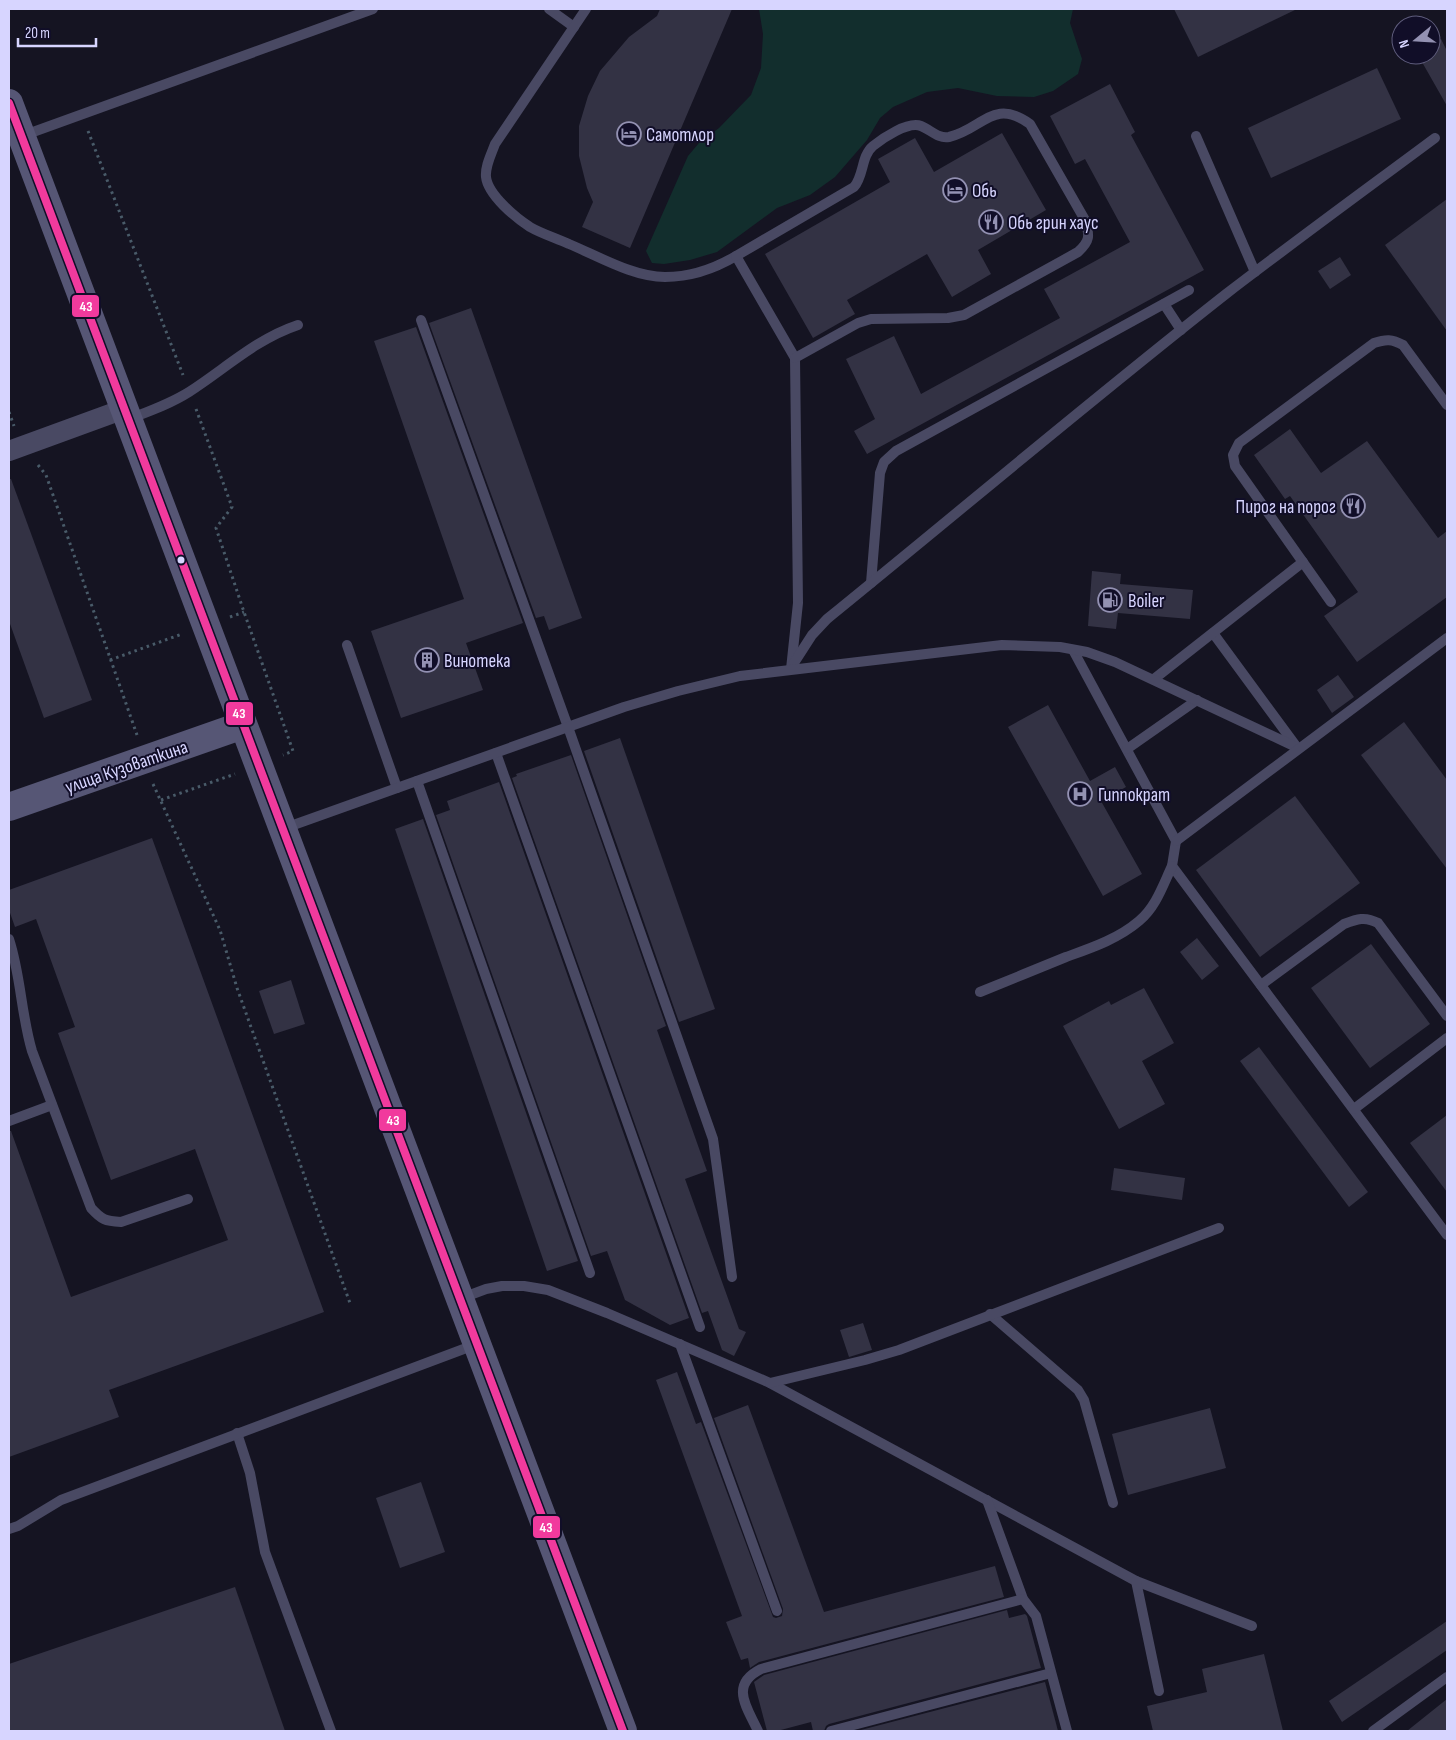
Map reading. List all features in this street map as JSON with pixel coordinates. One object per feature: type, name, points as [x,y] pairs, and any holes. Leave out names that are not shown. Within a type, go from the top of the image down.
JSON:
[{"type":"main road","points":[[9,103],[623,1731]]},
{"type":"main road","name":"улица Кузоваткина","points":[[9,807],[243,725]]},
{"type":"street","points":[[9,451],[126,414]]},
{"type":"lane","points":[[21,136],[373,9]]},
{"type":"lane","points":[[549,9],[574,27]]},
{"type":"lane","points":[[586,9],[495,144],[487,164],[486,178],[491,191],[512,213],[531,228],[638,274],[665,277],[684,276],[717,266],[736,256],[854,188],[859,182],[868,152],[872,146],[904,127],[913,124],[922,126],[935,135],[947,137],[960,133],[994,114],[1008,114],[1021,117],[1030,124],[1085,220],[1089,232],[1086,244],[1078,252],[964,316],[871,319],[858,323],[795,358]]},
{"type":"lane","points":[[1196,136],[1255,272]]},
{"type":"lane","points":[[791,669],[812,635],[827,619],[1100,394],[1255,272],[1435,138]]},
{"type":"lane","points":[[736,256],[795,358],[798,603],[791,669]]},
{"type":"lane","points":[[872,583],[880,473],[884,462],[896,452],[1189,290]]},
{"type":"lane","points":[[1164,304],[1181,330]]},
{"type":"lane","points":[[421,320],[568,727],[713,1139],[732,1277]]},
{"type":"lane","points":[[126,414],[166,405],[189,392],[252,347],[281,331],[298,325]]},
{"type":"lane","points":[[1331,602],[1235,466],[1233,455],[1238,443],[1374,343],[1386,339],[1404,344],[1447,406]]},
{"type":"lane","points":[[1154,679],[1303,562]]},
{"type":"lane","points":[[1212,633],[1298,748]]},
{"type":"lane","points":[[1176,841],[1447,638]]},
{"type":"lane","points":[[348,645],[398,788]]},
{"type":"lane","points":[[282,829],[624,707],[678,691],[740,676],[1002,645],[1044,646],[1087,652],[1154,679],[1298,748]]},
{"type":"lane","points":[[980,992],[1099,944],[1123,932],[1139,921],[1150,910],[1159,896],[1172,866],[1176,841],[1073,650]]},
{"type":"lane","points":[[1127,749],[1197,700]]},
{"type":"lane","points":[[496,753],[700,1327]]},
{"type":"lane","points":[[416,781],[590,1272]]},
{"type":"lane","points":[[1172,866],[1447,1234]]},
{"type":"lane","points":[[1261,985],[1344,924],[1368,918],[1378,923],[1447,1016]]},
{"type":"lane","points":[[9,940],[17,969],[28,1036],[91,1208],[100,1218],[121,1222],[188,1199]]},
{"type":"lane","points":[[1354,1110],[1447,1038]]},
{"type":"lane","points":[[9,1120],[52,1104]]},
{"type":"lane","points":[[770,1383],[899,1350],[1219,1228]]},
{"type":"lane","points":[[461,1298],[486,1289],[502,1286],[524,1286],[548,1290],[680,1344],[770,1383],[1136,1582],[1252,1626]]},
{"type":"lane","points":[[990,1314],[1078,1390],[1084,1400],[1113,1503]]},
{"type":"lane","points":[[9,1529],[18,1526],[61,1500],[478,1343]]},
{"type":"lane","points":[[680,1344],[777,1611]]},
{"type":"lane","points":[[237,1433],[250,1473],[265,1552],[331,1731]]},
{"type":"lane","points":[[986,1500],[1023,1599],[1036,1616],[1067,1731]]},
{"type":"lane","points":[[1136,1582],[1159,1691]]},
{"type":"lane","points":[[758,1731],[742,1691],[745,1681],[750,1674],[760,1669],[1023,1599]]},
{"type":"lane","points":[[831,1731],[1051,1673]]},
{"type":"lane","points":[[1373,1731],[1447,1676]]},
{"type":"path","points":[[82,115],[232,508],[216,528],[293,751],[161,800]]},
{"type":"path","points":[[46,475],[131,718]]},
{"type":"path","points":[[110,660],[183,634]]},
{"type":"path","points":[[157,794],[220,930],[237,988],[351,1306]]},
{"type":"green space","points":[[759,9],[1073,9],[1070,23],[1082,59],[1078,74],[1053,91],[1034,97],[997,96],[958,88],[927,92],[893,107],[880,118],[867,140],[835,177],[810,195],[777,208],[717,252],[690,260],[664,264],[652,263],[646,251],[688,156],[699,143],[719,128],[751,95],[761,68],[763,34]]},
{"type":"building","name":"Самотлор","points":[[660,9],[732,9],[630,248],[582,227],[593,202],[587,188],[579,156],[579,126],[588,96],[600,71],[629,37],[657,16]]},
{"type":"building","points":[[1174,9],[1297,9],[1198,57]]},
{"type":"building","points":[[1441,39],[1447,51],[1447,106],[1424,65],[1441,65]]},
{"type":"building","points":[[1377,68],[1401,119],[1271,178],[1248,128]]},
{"type":"building","points":[[1110,84],[1135,132],[1131,135],[1204,270],[867,454],[854,431],[875,419],[846,359],[894,336],[921,394],[1060,318],[1044,289],[1130,242],[1085,159],[1075,164],[1050,116]]},
{"type":"building","points":[[1002,133],[1046,210],[978,250],[991,274],[952,297],[927,254],[847,300],[855,314],[813,338],[765,254],[890,182],[878,159],[915,138],[934,172]]},
{"type":"building","points":[[1447,199],[1447,331],[1385,245]]},
{"type":"building","points":[[1340,257],[1351,275],[1330,289],[1318,271]]},
{"type":"building","points":[[471,308],[582,618],[549,630],[544,616],[536,618],[429,323]]},
{"type":"building","points":[[416,327],[523,623],[466,643],[483,690],[401,718],[371,631],[464,599],[374,341]]},
{"type":"building","points":[[1290,429],[1321,473],[1367,441],[1438,538],[1447,531],[1447,597],[1357,662],[1324,616],[1358,592],[1290,496],[1285,499],[1254,455]]},
{"type":"building","points":[[9,479],[11,479],[92,700],[44,718],[9,621]]},
{"type":"building","points":[[1092,571],[1121,574],[1120,584],[1193,590],[1190,619],[1118,613],[1116,629],[1088,626]]},
{"type":"building","points":[[1338,675],[1354,697],[1332,713],[1317,690]]},
{"type":"building","name":"Гиппократ","points":[[1048,705],[1090,781],[1115,767],[1126,787],[1101,801],[1142,874],[1103,896],[1008,727]]},
{"type":"building","points":[[1404,722],[1447,780],[1447,869],[1361,755]]},
{"type":"building","points":[[620,738],[715,1009],[679,1022],[584,751]]},
{"type":"building","points":[[571,755],[666,1026],[657,1030],[707,1171],[685,1179],[739,1329],[746,1332],[734,1356],[722,1350],[708,1311],[702,1313],[512,778],[517,776],[516,774]]},
{"type":"building","points":[[499,782],[689,1318],[670,1325],[625,1300],[607,1251],[591,1256],[436,815],[450,810],[447,801]]},
{"type":"building","points":[[1295,796],[1360,883],[1260,957],[1196,870]]},
{"type":"building","points":[[423,819],[578,1261],[547,1271],[395,829]]},
{"type":"building","points":[[152,838],[324,1312],[109,1390],[119,1417],[9,1457],[9,1131],[11,1131],[71,1297],[228,1240],[195,1149],[111,1180],[58,1033],[75,1027],[36,919],[15,927],[9,910],[9,890]]},
{"type":"building","points":[[1197,938],[1219,966],[1202,980],[1180,952]]},
{"type":"building","points":[[1371,944],[1430,1024],[1370,1068],[1311,988]]},
{"type":"building","points":[[291,980],[305,1024],[274,1034],[259,991]]},
{"type":"building","points":[[1144,988],[1174,1043],[1142,1061],[1165,1104],[1119,1129],[1063,1026],[1109,1001],[1111,1005]]},
{"type":"building","points":[[1259,1047],[1368,1192],[1349,1207],[1240,1061]]},
{"type":"building","points":[[1447,1115],[1447,1192],[1410,1143]]},
{"type":"building","points":[[1114,1168],[1185,1178],[1182,1200],[1111,1190]]},
{"type":"building","points":[[863,1323],[872,1350],[849,1357],[840,1330]]},
{"type":"building","points":[[677,1372],[696,1424],[701,1422],[773,1617],[782,1616],[783,1609],[714,1418],[748,1405],[824,1612],[995,1566],[1004,1597],[759,1662],[750,1668],[748,1658],[741,1660],[726,1622],[742,1616],[656,1380]]},
{"type":"building","points":[[1210,1408],[1226,1468],[1128,1495],[1112,1434]]},
{"type":"building","points":[[421,1482],[445,1552],[400,1568],[376,1498]]},
{"type":"building","points":[[235,1587],[285,1731],[9,1731],[9,1664]]},
{"type":"building","points":[[1007,1610],[1009,1618],[1025,1614],[1027,1616],[1041,1668],[829,1724],[824,1731],[813,1731],[811,1722],[777,1731],[767,1731],[754,1682],[764,1675]]},
{"type":"building","points":[[1447,1621],[1447,1650],[1342,1722],[1329,1701]]},
{"type":"building","points":[[1264,1654],[1283,1731],[1153,1731],[1147,1706],[1207,1692],[1202,1669]]},
{"type":"building","points":[[1045,1682],[1058,1731],[857,1731]]},
{"type":"building","points":[[1447,1699],[1447,1731],[1407,1731]]},
{"type":"transit line","name":"43","points":[[9,103],[623,1731]]},
{"type":"place","name":"Самотлор","points":[[629,134]]},
{"type":"place","name":"Обь","points":[[955,190]]},
{"type":"place","name":"Обь грин хаус","points":[[991,222]]},
{"type":"place","name":"Пирог на порог","points":[[1353,506]]},
{"type":"place","name":"Boiler","points":[[1110,600]]},
{"type":"place","name":"Винотека","points":[[427,660]]},
{"type":"place","name":"Гиппократ","points":[[1080,794]]}]
